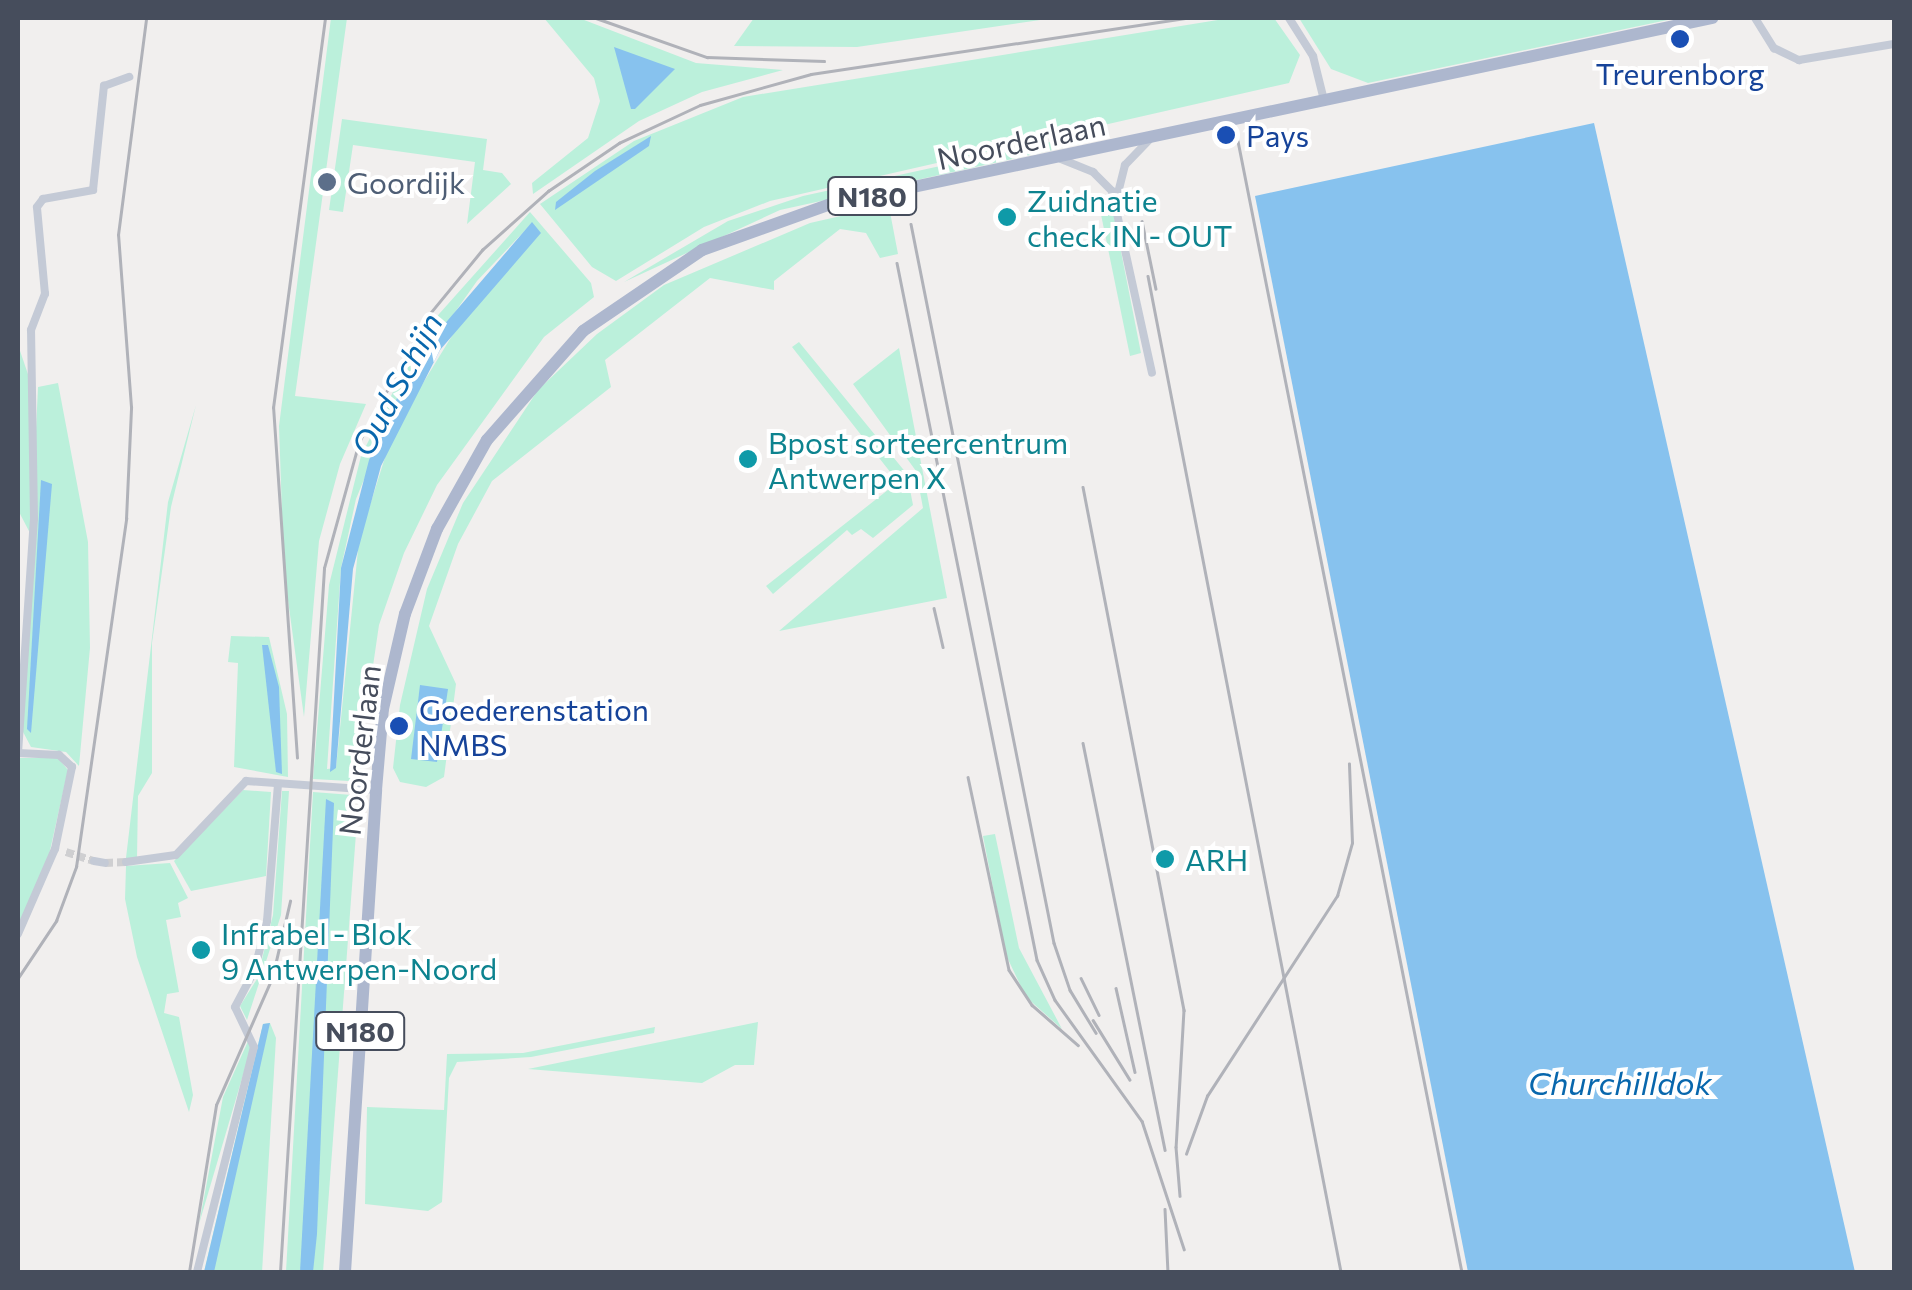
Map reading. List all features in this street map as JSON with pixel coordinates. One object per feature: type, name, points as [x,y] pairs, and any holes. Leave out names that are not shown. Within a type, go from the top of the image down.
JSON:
[{"type":"main road","name":"Noorderlaan","points":[[346,1272],[376,790],[393,662],[437,529],[514,402],[583,331],[665,270],[746,230],[828,205],[1712,18]]},
{"type":"street","points":[[1289,18],[1313,56],[1324,101]]},
{"type":"street","points":[[1755,18],[1774,48],[1799,60],[1894,44]]},
{"type":"street","points":[[18,934],[55,849],[70,762],[53,754],[18,753],[34,519],[31,324],[45,294],[37,206],[43,199],[93,190],[104,86],[128,77]]},
{"type":"street","points":[[1118,207],[1125,165],[1149,140]]},
{"type":"street","points":[[1062,158],[1104,181],[1118,207],[1152,373]]},
{"type":"street","points":[[126,862],[176,855],[246,781],[376,790]]},
{"type":"street","points":[[197,1272],[254,1047],[235,1003],[252,978],[267,921],[278,785]]},
{"type":"street","points":[[55,849],[66,852]]},
{"type":"street","points":[[94,861],[105,863]]},
{"type":"green space","points":[[331,18],[347,18],[295,396],[366,404],[340,464],[319,541],[304,717],[284,571],[279,426]]},
{"type":"green space","points":[[544,18],[579,18],[696,63],[783,70],[702,92],[639,121],[533,194],[532,183],[588,138],[600,101],[594,78]]},
{"type":"green space","points":[[754,18],[1054,18],[857,47],[734,46]]},
{"type":"green space","points":[[1230,18],[1274,18],[1300,55],[1289,83],[770,201],[704,227],[616,281],[592,267],[540,204],[634,141],[743,97]]},
{"type":"green space","points":[[1299,18],[1677,18],[1368,83],[1331,69]]},
{"type":"green space","points":[[342,119],[487,139],[483,170],[502,173],[511,184],[467,224],[475,162],[353,145],[343,212],[329,210]]},
{"type":"green space","points":[[1078,136],[1080,144],[780,210],[624,282],[728,221],[803,196]]},
{"type":"green space","points":[[1097,195],[1107,197],[1113,211],[1141,353],[1130,356]]},
{"type":"green space","points":[[898,203],[900,209],[890,212],[898,254],[880,258],[866,233],[840,229],[774,281],[774,290],[710,278],[605,360],[611,387],[492,481],[458,544],[429,626],[456,684],[444,777],[426,787],[400,782],[393,768],[400,705],[427,589],[463,503],[538,390],[597,334],[664,285],[810,223]]},
{"type":"green space","points":[[530,212],[591,283],[594,297],[544,337],[437,485],[404,553],[379,625],[357,775],[349,781],[313,779],[329,585],[361,456],[423,332]],"holes":[[[532,223],[540,233],[466,313],[393,432],[359,540],[336,768],[327,769],[341,568],[356,499],[402,387],[477,281]]]},
{"type":"green space","points":[[799,342],[907,474],[913,505],[873,538],[861,529],[852,535],[847,530],[773,594],[766,586],[898,482],[792,347]]},
{"type":"green space","points":[[18,345],[31,383],[30,533],[18,510]]},
{"type":"green space","points":[[899,348],[947,598],[779,631],[923,508],[916,471],[853,384]]},
{"type":"green space","points":[[58,383],[88,542],[90,648],[79,766],[66,752],[31,747],[22,730],[38,387]]},
{"type":"green space","points":[[196,405],[171,507],[152,643],[152,773],[138,796],[137,859],[126,858],[168,502]]},
{"type":"green space","points":[[231,636],[269,637],[287,714],[288,777],[234,767],[238,663],[228,662]]},
{"type":"green space","points":[[18,758],[58,758],[68,770],[49,855],[18,928]]},
{"type":"green space","points":[[243,790],[271,792],[266,876],[191,891],[174,861]]},
{"type":"green space","points":[[282,791],[289,791],[281,915],[247,1020],[240,1006],[257,979],[273,915]]},
{"type":"green space","points":[[313,792],[352,795],[357,820],[323,1272],[286,1272]]},
{"type":"green space","points":[[995,834],[1019,948],[1062,1029],[1026,997],[1006,955],[983,836]]},
{"type":"green space","points":[[170,863],[188,898],[178,903],[181,917],[166,920],[179,992],[167,994],[164,1013],[179,1017],[193,1095],[189,1112],[137,957],[125,899],[126,866]]},
{"type":"green space","points":[[758,1022],[754,1065],[735,1065],[702,1083],[528,1069]]},
{"type":"green space","points":[[270,1023],[276,1038],[262,1272],[204,1272],[263,1024]]},
{"type":"green space","points":[[655,1027],[654,1033],[531,1057],[457,1062],[449,1078],[442,1202],[428,1211],[365,1204],[367,1107],[444,1110],[447,1054],[523,1053]]},
{"type":"green space","points":[[249,1039],[251,1048],[199,1224],[223,1097]]},
{"type":"water","points":[[614,47],[675,69],[635,109],[631,109]]},
{"type":"water","name":"Churchilldok","points":[[1594,123],[1855,1272],[1468,1272],[1255,196]]},
{"type":"water","points":[[651,136],[649,146],[555,210],[556,202],[595,171]]},
{"type":"water","points":[[532,222],[541,233],[440,350],[381,466],[353,569],[336,768],[330,772],[341,568],[369,460],[402,387],[442,327]]},
{"type":"water","points":[[41,480],[52,484],[31,733],[27,729]]},
{"type":"water","points":[[262,645],[268,645],[279,687],[282,774],[276,772]]},
{"type":"water","points":[[420,685],[448,689],[437,762],[411,759]]},
{"type":"water","points":[[326,799],[334,803],[317,1234],[313,1272],[300,1272]]},
{"type":"water","points":[[270,1023],[214,1272],[204,1272],[263,1024]]},
{"type":"tunnel","points":[[66,852],[94,861]]},
{"type":"tunnel","points":[[105,863],[126,862]]},
{"type":"railway","points":[[18,978],[56,921],[76,867],[126,519],[131,407],[118,235],[146,18]]},
{"type":"railway","points":[[297,758],[273,408],[325,18]]},
{"type":"railway","points":[[596,18],[707,57],[824,61]]},
{"type":"railway","points":[[280,1272],[324,568],[359,442],[427,317],[482,250],[548,191],[619,143],[700,105],[811,74],[1185,18]]},
{"type":"railway","points":[[1238,141],[1462,1272]]},
{"type":"railway","points":[[1142,221],[1156,289]]},
{"type":"railway","points":[[911,224],[1054,943],[1070,990],[1096,1033]]},
{"type":"railway","points":[[897,263],[1037,960],[1055,1000],[1142,1121],[1184,1249]]},
{"type":"railway","points":[[1148,276],[1341,1272]]},
{"type":"railway","points":[[1083,487],[1184,1010],[1176,1147],[1180,1196]]},
{"type":"railway","points":[[934,608],[943,647]]},
{"type":"railway","points":[[1083,743],[1165,1150]]},
{"type":"railway","points":[[1186,1154],[1207,1096],[1337,896],[1352,843],[1349,764]]},
{"type":"railway","points":[[968,777],[1009,970],[1032,1005],[1078,1045]]},
{"type":"railway","points":[[189,1272],[216,1105],[272,978],[290,901]]},
{"type":"railway","points":[[1081,978],[1099,1015]]},
{"type":"railway","points":[[1116,988],[1135,1072]]},
{"type":"railway","points":[[1093,1020],[1130,1080]]},
{"type":"railway","points":[[1165,1209],[1168,1272]]},
{"type":"place","name":"Treurenborg","points":[[1680,39]]},
{"type":"place","name":"Pays","points":[[1226,135]]},
{"type":"place","name":"Goordijk","points":[[327,182]]},
{"type":"place","name":"Zuidnatie check IN - OUT","points":[[1007,217]]},
{"type":"place","name":"Bpost sorteercentrum Antwerpen X","points":[[748,459]]},
{"type":"place","name":"Goederenstation NMBS","points":[[399,726]]},
{"type":"place","name":"ARH","points":[[1165,859]]},
{"type":"place","name":"Infrabel - Blok 9 Antwerpen-Noord","points":[[201,950]]},
{"type":"water label","name":"Oud Schijn","points":[[396,384]]}]
